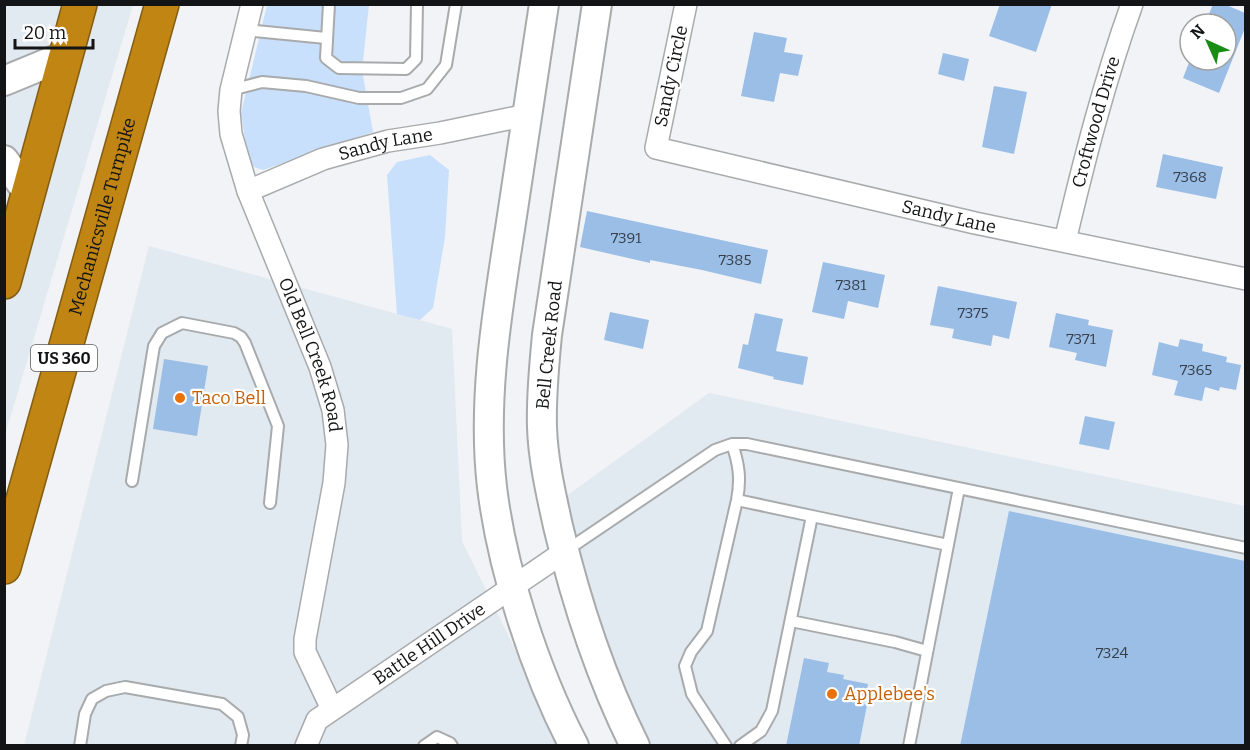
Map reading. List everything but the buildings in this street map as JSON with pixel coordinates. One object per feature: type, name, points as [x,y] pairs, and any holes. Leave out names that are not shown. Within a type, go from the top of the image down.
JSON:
[{"type":"highway","points":[[4,282],[80,4]]},
{"type":"highway","name":"Mechanicsville Turnpike","points":[[4,574],[162,4]]},
{"type":"main road","points":[[544,4],[496,322],[489,440],[492,487],[514,588],[533,652],[561,722],[574,746]]},
{"type":"main road","name":"Bell Creek Road","points":[[597,4],[547,335],[542,389],[542,428],[547,468],[564,552],[585,625],[603,677],[635,746]]},
{"type":"main road","points":[[4,81],[67,55]]},
{"type":"main road","points":[[4,160],[29,194]]},
{"type":"street","name":"Old Bell Creek Road","points":[[252,4],[231,90],[229,111],[231,134],[248,190],[320,367],[333,410],[337,445],[334,483],[305,639],[305,652],[332,709]]},
{"type":"street","name":"Sandy Circle","points":[[656,148],[686,4]]},
{"type":"street","name":"Croftwood Drive","points":[[1065,241],[1088,140],[1132,4]]},
{"type":"street","name":"Sandy Lane","points":[[248,190],[323,159],[366,147],[527,115]]},
{"type":"street","name":"Sandy Lane","points":[[656,148],[963,220],[1245,279]]},
{"type":"street","name":"Battle Hill Drive","points":[[306,746],[317,720],[564,552]]},
{"type":"lane","points":[[329,4],[326,58],[339,68],[406,69],[416,59],[417,4]]},
{"type":"lane","points":[[231,90],[262,82],[306,86],[359,98],[401,98],[428,89],[446,65],[456,4]]},
{"type":"lane","points":[[245,30],[326,38]]},
{"type":"lane","points":[[132,481],[154,346],[162,333],[182,323],[234,333],[245,343],[278,426],[270,503]]},
{"type":"lane","points":[[564,552],[715,450],[732,444],[747,444],[1245,548]]},
{"type":"lane","points":[[726,746],[692,694],[685,666],[691,651],[707,631],[737,500],[739,464],[732,444]]},
{"type":"lane","points":[[909,746],[959,488]]},
{"type":"lane","points":[[737,500],[948,545]]},
{"type":"lane","points":[[740,746],[761,731],[772,711],[812,516]]},
{"type":"lane","points":[[791,621],[895,642],[927,651]]},
{"type":"lane","points":[[80,746],[85,714],[92,699],[106,691],[125,687],[222,704],[238,717],[243,735],[241,746]]},
{"type":"lane","points":[[424,746],[437,737],[450,742],[452,746]]},
{"type":"shaded area","points":[[5,5],[133,5],[5,435]]},
{"type":"shaded area","points":[[267,5],[369,5],[362,70],[373,132],[263,170],[254,167],[248,159],[241,113]]},
{"type":"shaded area","points":[[430,155],[449,170],[445,237],[433,308],[420,320],[397,314],[387,175],[397,162]]},
{"type":"shaded area","points":[[149,246],[452,329],[462,541],[562,745],[24,746]]},
{"type":"shaded area","points":[[709,393],[1245,506],[1245,745],[635,745],[554,505]]},
{"type":"place","name":"Taco Bell","points":[[180,398]]},
{"type":"place","name":"Applebee's","points":[[832,694]]}]
